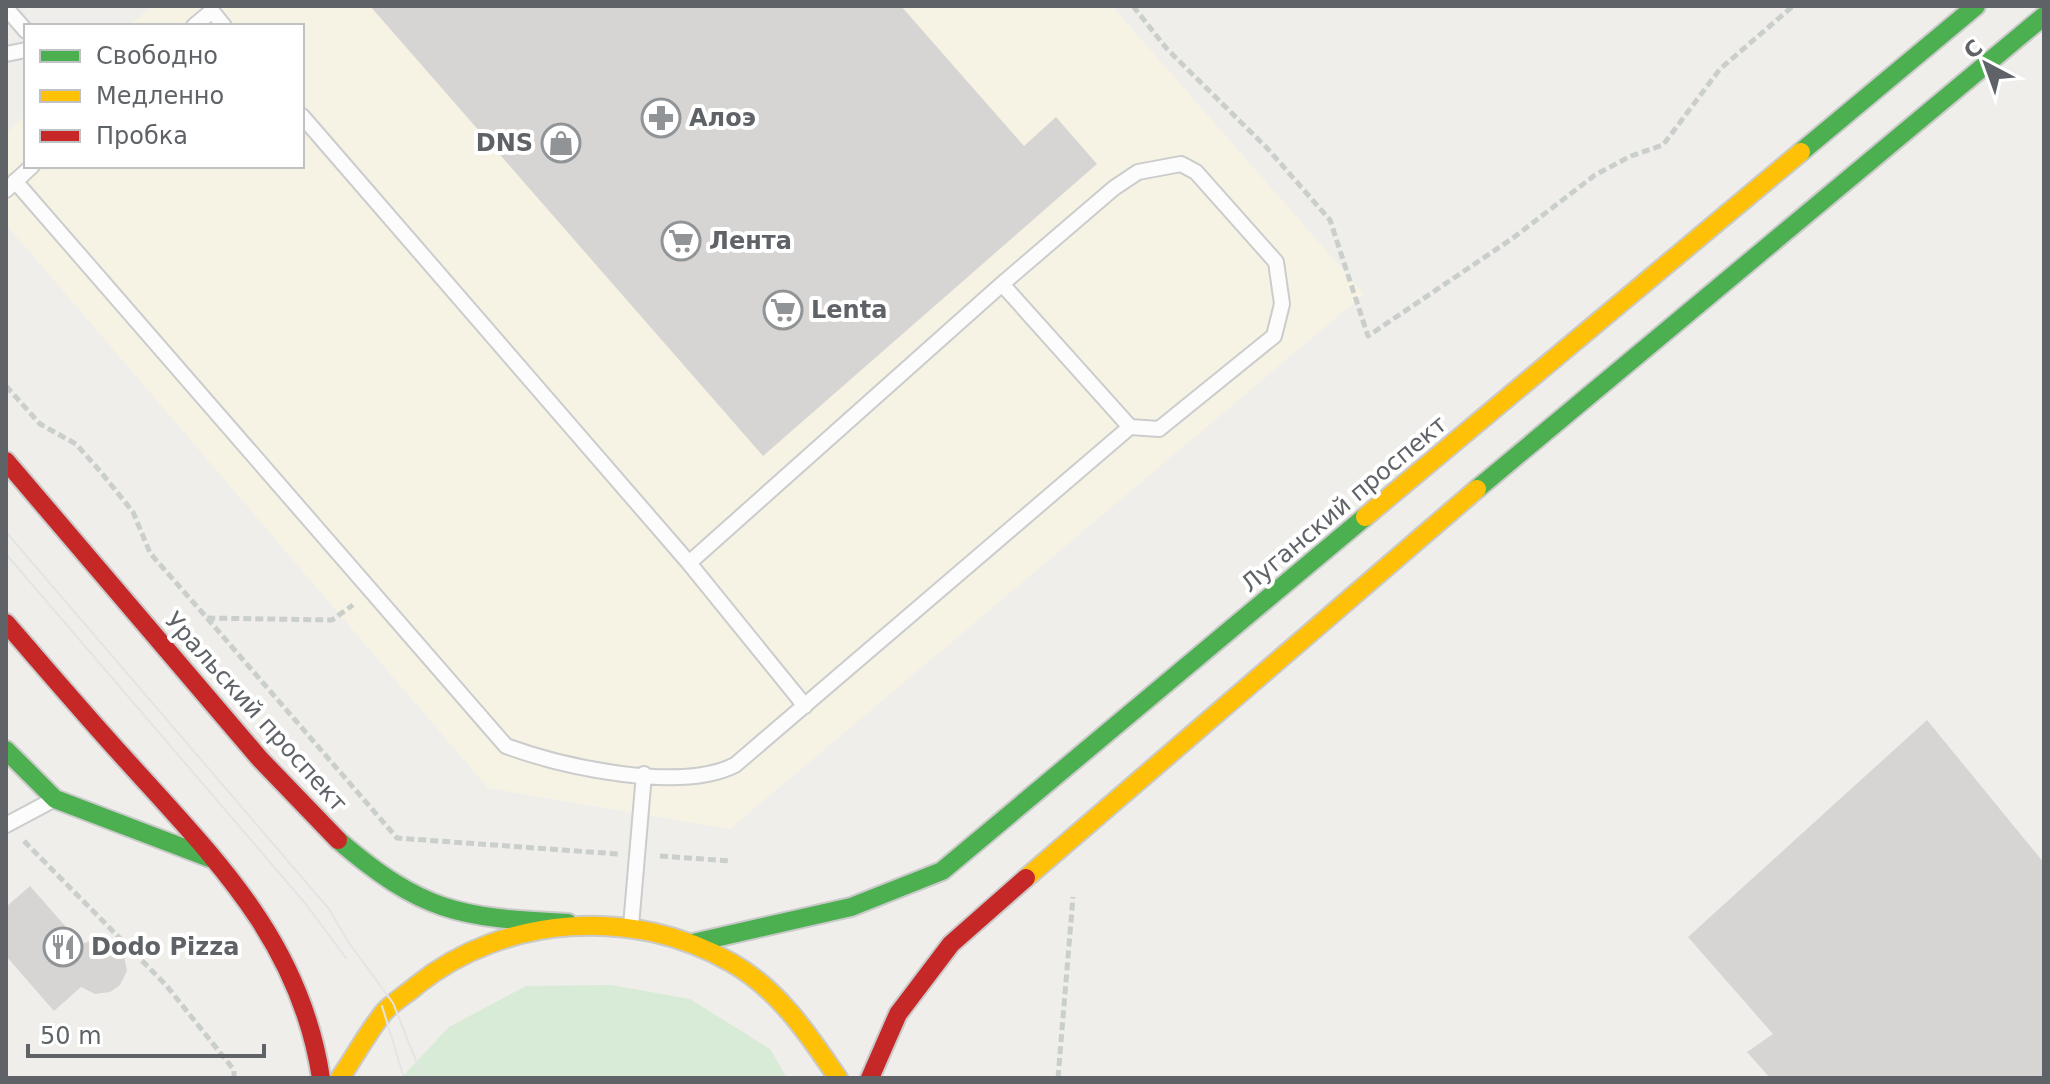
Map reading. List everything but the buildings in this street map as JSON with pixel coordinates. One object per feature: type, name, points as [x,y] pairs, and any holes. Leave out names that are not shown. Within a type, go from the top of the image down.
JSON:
[{"type":"main road","name":"Луганский проспект","points":[[693,943],[851,907],[942,871],[1976,6]]},
{"type":"main road","points":[[870,1078],[898,1014],[951,944],[1358,588],[2044,16]]},
{"type":"main road","name":"Уральский проспект","points":[[6,461],[257,756],[327,829],[371,868],[445,909],[488,918],[568,923]]},
{"type":"main road","points":[[6,623],[217,860],[282,953],[313,1026],[321,1078]]},
{"type":"main road","points":[[6,750],[55,799],[217,860]]},
{"type":"main road","points":[[340,1078],[360,1044],[386,1012],[434,970],[501,938],[568,923],[631,926],[693,943],[747,972],[775,994],[817,1041],[838,1078]]},
{"type":"lane","points":[[6,8],[24,29]]},
{"type":"lane","points":[[196,24],[215,9]]},
{"type":"lane","points":[[304,118],[689,563],[805,706]]},
{"type":"lane","points":[[689,563],[1002,284],[1114,188],[1138,172],[1181,164],[1196,172],[1276,262],[1282,304],[1274,336],[1159,429],[1130,427],[1002,284]]},
{"type":"lane","points":[[30,168],[11,186],[506,746],[546,761],[687,779],[716,775],[735,765],[1130,427]]},
{"type":"lane","points":[[631,926],[644,774]]},
{"type":"lane","points":[[7,824],[55,799]]},
{"type":"path","points":[[1133,6],[1167,49],[1267,148],[1330,220],[1368,336],[1513,238],[1595,175],[1631,156],[1663,145],[1720,69],[1793,6]]},
{"type":"path","points":[[6,386],[40,424],[76,444],[100,471],[133,512],[150,553],[397,838],[731,861]]},
{"type":"path","points":[[207,618],[332,620],[370,593]]},
{"type":"path","points":[[7,824],[166,985],[234,1070],[234,1078]]},
{"type":"path","points":[[1058,1078],[1073,897]]},
{"type":"shaded area","points":[[152,6],[1112,6],[1364,294],[730,829],[488,788],[6,224],[6,133],[24,117],[24,168],[304,168],[304,24],[131,24]]},
{"type":"green space","points":[[611,985],[690,999],[770,1049],[787,1078],[401,1078],[449,1027],[526,986]]},
{"type":"tram line","points":[[6,532],[329,909],[349,943],[393,1003],[423,1078]]},
{"type":"tram line","points":[[6,554],[305,903],[346,958]]},
{"type":"tram line","points":[[382,1006],[404,1078]]},
{"type":"traffic: fast","points":[[1801,152],[1976,6]]},
{"type":"traffic: fast","points":[[1477,489],[2044,16]]},
{"type":"traffic: fast","points":[[693,943],[851,907],[942,871],[1365,517]]},
{"type":"traffic: fast","points":[[6,750],[55,799],[210,858]]},
{"type":"traffic: fast","points":[[338,840],[394,883],[444,907],[498,918],[568,923]]},
{"type":"traffic: slow","points":[[1365,517],[1801,152]]},
{"type":"traffic: slow","points":[[1026,878],[1477,489]]},
{"type":"traffic: slow","points":[[340,1078],[384,1012],[451,962],[489,944],[529,932],[570,926],[612,926],[654,933],[694,945],[732,963],[778,1000],[804,1029],[838,1078]]},
{"type":"traffic: jam","points":[[6,461],[260,759],[338,840]]},
{"type":"traffic: jam","points":[[6,623],[192,833],[250,905],[294,985],[310,1029],[321,1078]]},
{"type":"traffic: jam","points":[[870,1078],[898,1014],[951,944],[1026,878]]},
{"type":"place","name":"Алоэ","points":[[661,118]]},
{"type":"place","name":"DNS","points":[[561,143]]},
{"type":"place","name":"Лента","points":[[681,241]]},
{"type":"place","name":"Lenta","points":[[783,310]]},
{"type":"place","name":"Dodo Pizza","points":[[63,947]]}]
